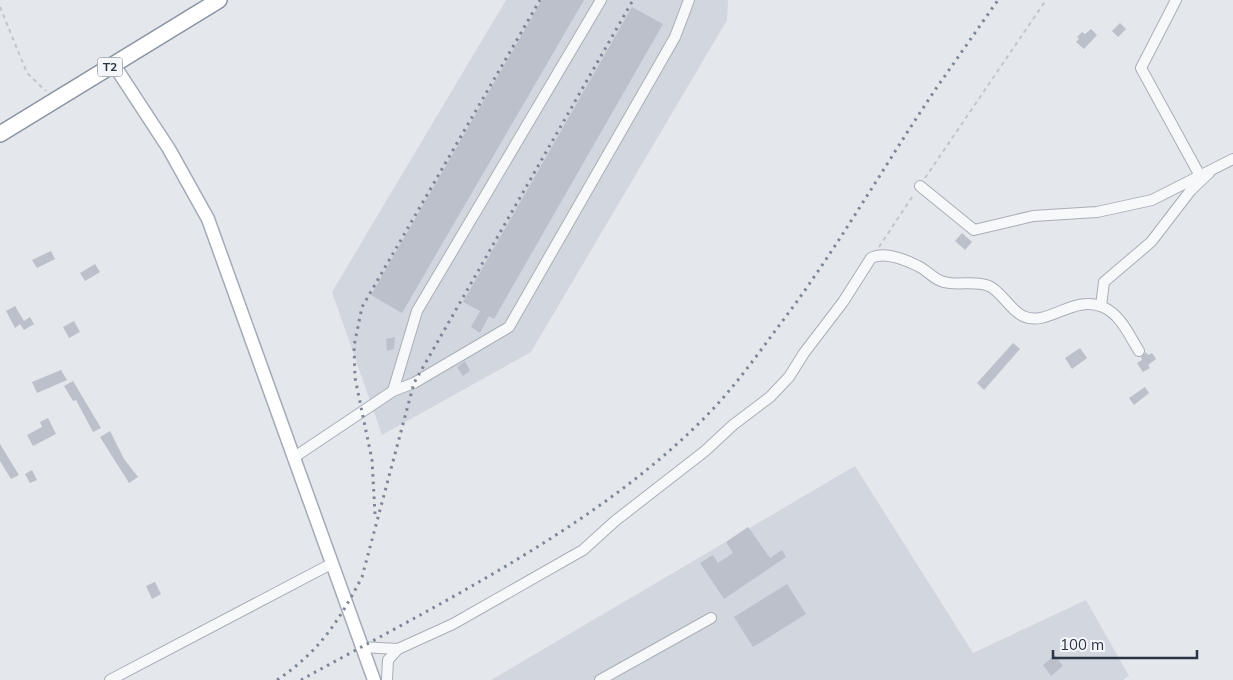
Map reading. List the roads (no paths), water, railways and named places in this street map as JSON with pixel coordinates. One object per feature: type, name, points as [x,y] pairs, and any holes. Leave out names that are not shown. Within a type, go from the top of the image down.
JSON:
[{"type":"highway","name":"T2","points":[[0,134],[219,0]]},
{"type":"main road","points":[[114,65],[169,149],[208,219],[374,680]]},
{"type":"street","points":[[393,391],[417,310],[601,0]]},
{"type":"street","points":[[293,458],[393,391],[414,383],[509,327],[675,37],[688,0]]},
{"type":"street","points":[[1176,0],[1141,68],[1199,174]]},
{"type":"street","points":[[920,186],[974,230],[1033,216],[1097,212],[1152,200],[1199,174],[1233,159]]},
{"type":"street","points":[[1101,306],[1104,282],[1151,242],[1191,190],[1217,166]]},
{"type":"street","points":[[387,680],[388,660],[398,649],[453,624],[549,572],[582,550],[615,521],[670,480],[783,385],[804,353],[843,302],[871,258],[879,254],[886,254],[918,266],[942,282],[973,282],[991,287],[1022,316],[1034,320],[1078,304],[1087,303],[1101,306],[1117,316],[1139,350]]},
{"type":"street","points":[[110,680],[331,564]]},
{"type":"street","points":[[600,680],[711,618]]},
{"type":"street","points":[[361,647],[398,649]]},
{"type":"railway","points":[[375,514],[372,460],[355,378],[354,346],[362,307],[540,0]]},
{"type":"railway","points":[[277,680],[305,658],[327,634],[345,608],[362,577],[414,383],[633,0]]},
{"type":"railway","points":[[301,680],[463,591],[517,559],[571,525],[622,489],[670,451],[713,409],[733,386],[790,311],[846,229],[935,90],[998,0]]}]
